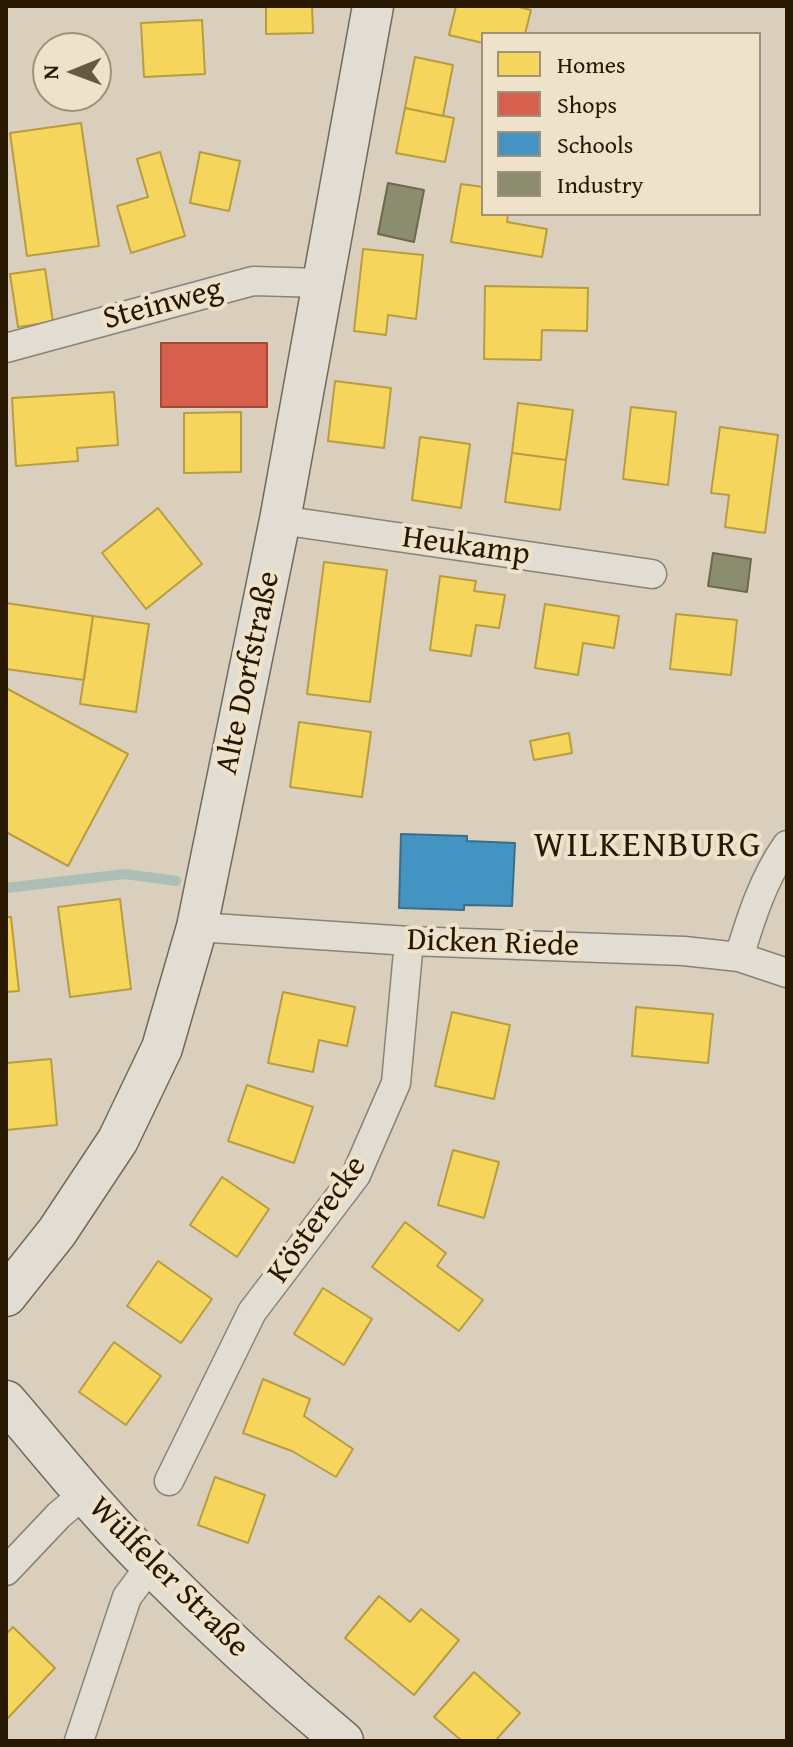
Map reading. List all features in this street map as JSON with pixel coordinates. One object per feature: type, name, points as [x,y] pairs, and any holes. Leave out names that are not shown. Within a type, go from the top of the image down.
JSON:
[{"type":"street","name":"Alte Dorfstraße","points":[[6,1296],[57,1232],[118,1140],[162,1048],[197,927],[280,520],[373,6]]},
{"type":"street","name":"Steinweg","points":[[6,348],[253,281],[322,283]]},
{"type":"street","name":"Heukamp","points":[[280,520],[652,574]]},
{"type":"street","points":[[739,957],[753,911],[775,862],[787,845]]},
{"type":"street","name":"Dicken Riede","points":[[197,927],[409,941],[684,951],[739,957],[787,973]]},
{"type":"street","name":"Kösterecke","points":[[169,1481],[252,1312],[356,1175],[396,1083],[409,941]]},
{"type":"street","name":"Wülfeler Straße","points":[[6,1401],[84,1494],[151,1565],[265,1676],[343,1741]]},
{"type":"street","points":[[6,1571],[59,1515],[84,1494]]},
{"type":"street","points":[[79,1741],[127,1597],[151,1565]]},
{"type":"building: Homes","points":[[266,6],[312,6],[313,33],[266,34]]},
{"type":"building: Homes","points":[[456,6],[515,6],[531,10],[526,32],[481,32],[481,43],[449,35]]},
{"type":"building: Homes","points":[[202,20],[205,74],[144,77],[141,23]]},
{"type":"building: Homes","points":[[415,57],[453,65],[443,116],[405,108]]},
{"type":"building: Homes","points":[[405,108],[454,118],[445,162],[396,153]]},
{"type":"building: Homes","points":[[81,123],[99,246],[27,256],[10,133]]},
{"type":"building: Homes","points":[[160,152],[185,236],[131,253],[117,206],[148,197],[137,159]]},
{"type":"building: Homes","points":[[200,152],[240,161],[229,211],[190,203]]},
{"type":"building: Homes","points":[[461,184],[481,187],[481,216],[508,216],[507,222],[547,229],[542,257],[451,242]]},
{"type":"building: Homes","points":[[363,249],[423,255],[416,319],[388,315],[386,335],[354,331]]},
{"type":"building: Homes","points":[[45,269],[53,322],[18,327],[10,274]]},
{"type":"building: Homes","points":[[485,286],[588,288],[587,331],[542,330],[541,360],[484,359]]},
{"type":"building: Homes","points":[[335,381],[391,388],[384,448],[328,441]]},
{"type":"building: Homes","points":[[114,392],[118,445],[77,448],[78,461],[16,466],[12,398]]},
{"type":"building: Homes","points":[[518,403],[573,410],[566,460],[512,453]]},
{"type":"building: Homes","points":[[631,407],[676,412],[668,485],[623,479]]},
{"type":"building: Homes","points":[[241,412],[241,472],[184,473],[184,413]]},
{"type":"building: Homes","points":[[720,427],[778,435],[765,533],[725,527],[729,495],[711,493]]},
{"type":"building: Homes","points":[[420,437],[470,444],[461,508],[412,500]]},
{"type":"building: Homes","points":[[512,453],[566,460],[560,510],[505,502]]},
{"type":"building: Homes","points":[[158,508],[202,564],[146,609],[102,553]]},
{"type":"building: Homes","points":[[324,562],[387,570],[370,702],[307,694]]},
{"type":"building: Homes","points":[[440,576],[476,581],[474,591],[505,595],[499,628],[476,625],[471,656],[430,650]]},
{"type":"building: Homes","points":[[6,603],[93,616],[84,680],[6,669]]},
{"type":"building: Homes","points":[[545,604],[619,616],[614,648],[583,643],[578,675],[535,668]]},
{"type":"building: Homes","points":[[676,614],[737,620],[731,675],[670,669]]},
{"type":"building: Homes","points":[[93,616],[149,624],[136,712],[80,704]]},
{"type":"building: Homes","points":[[6,688],[128,754],[68,866],[6,832]]},
{"type":"building: Homes","points":[[299,722],[371,732],[362,797],[290,787]]},
{"type":"building: Homes","points":[[569,733],[572,753],[534,760],[530,741]]},
{"type":"building: Homes","points":[[120,899],[131,989],[70,997],[58,907]]},
{"type":"building: Homes","points":[[6,917],[11,917],[19,991],[6,992]]},
{"type":"building: Homes","points":[[283,992],[355,1007],[347,1046],[319,1040],[313,1072],[268,1063]]},
{"type":"building: Homes","points":[[636,1007],[713,1014],[708,1063],[632,1056]]},
{"type":"building: Homes","points":[[452,1012],[510,1025],[494,1099],[435,1086]]},
{"type":"building: Homes","points":[[51,1059],[57,1125],[6,1130],[6,1063]]},
{"type":"building: Homes","points":[[247,1085],[313,1107],[294,1163],[228,1141]]},
{"type":"building: Homes","points":[[453,1150],[499,1162],[484,1218],[438,1205]]},
{"type":"building: Homes","points":[[222,1177],[269,1209],[237,1257],[190,1225]]},
{"type":"building: Homes","points":[[405,1222],[446,1253],[437,1266],[483,1300],[459,1331],[372,1267]]},
{"type":"building: Homes","points":[[158,1261],[212,1299],[181,1343],[127,1306]]},
{"type":"building: Homes","points":[[323,1288],[372,1319],[344,1365],[294,1334]]},
{"type":"building: Homes","points":[[114,1342],[161,1376],[126,1425],[79,1392]]},
{"type":"building: Homes","points":[[263,1379],[310,1399],[304,1416],[353,1449],[336,1477],[292,1451],[243,1433]]},
{"type":"building: Homes","points":[[215,1477],[265,1495],[248,1543],[198,1525]]},
{"type":"building: Homes","points":[[379,1596],[410,1622],[421,1609],[459,1640],[414,1695],[345,1638]]},
{"type":"building: Homes","points":[[13,1627],[55,1668],[6,1720],[6,1634]]},
{"type":"building: Homes","points":[[474,1672],[520,1713],[495,1741],[462,1741],[434,1717]]},
{"type":"building: Shops","points":[[161,343],[267,343],[267,407],[161,407]]},
{"type":"building: Schools","points":[[401,834],[467,836],[467,841],[515,843],[512,906],[464,905],[464,910],[399,908]]},
{"type":"building: Industry","points":[[388,183],[424,190],[414,242],[378,234]]},
{"type":"building: Industry","points":[[713,553],[751,559],[747,592],[708,586]]},
{"type":"waterway","points":[[6,888],[125,874],[176,881]]},
{"type":"district","name":"WILKENBURG","points":[[648,847]]}]
